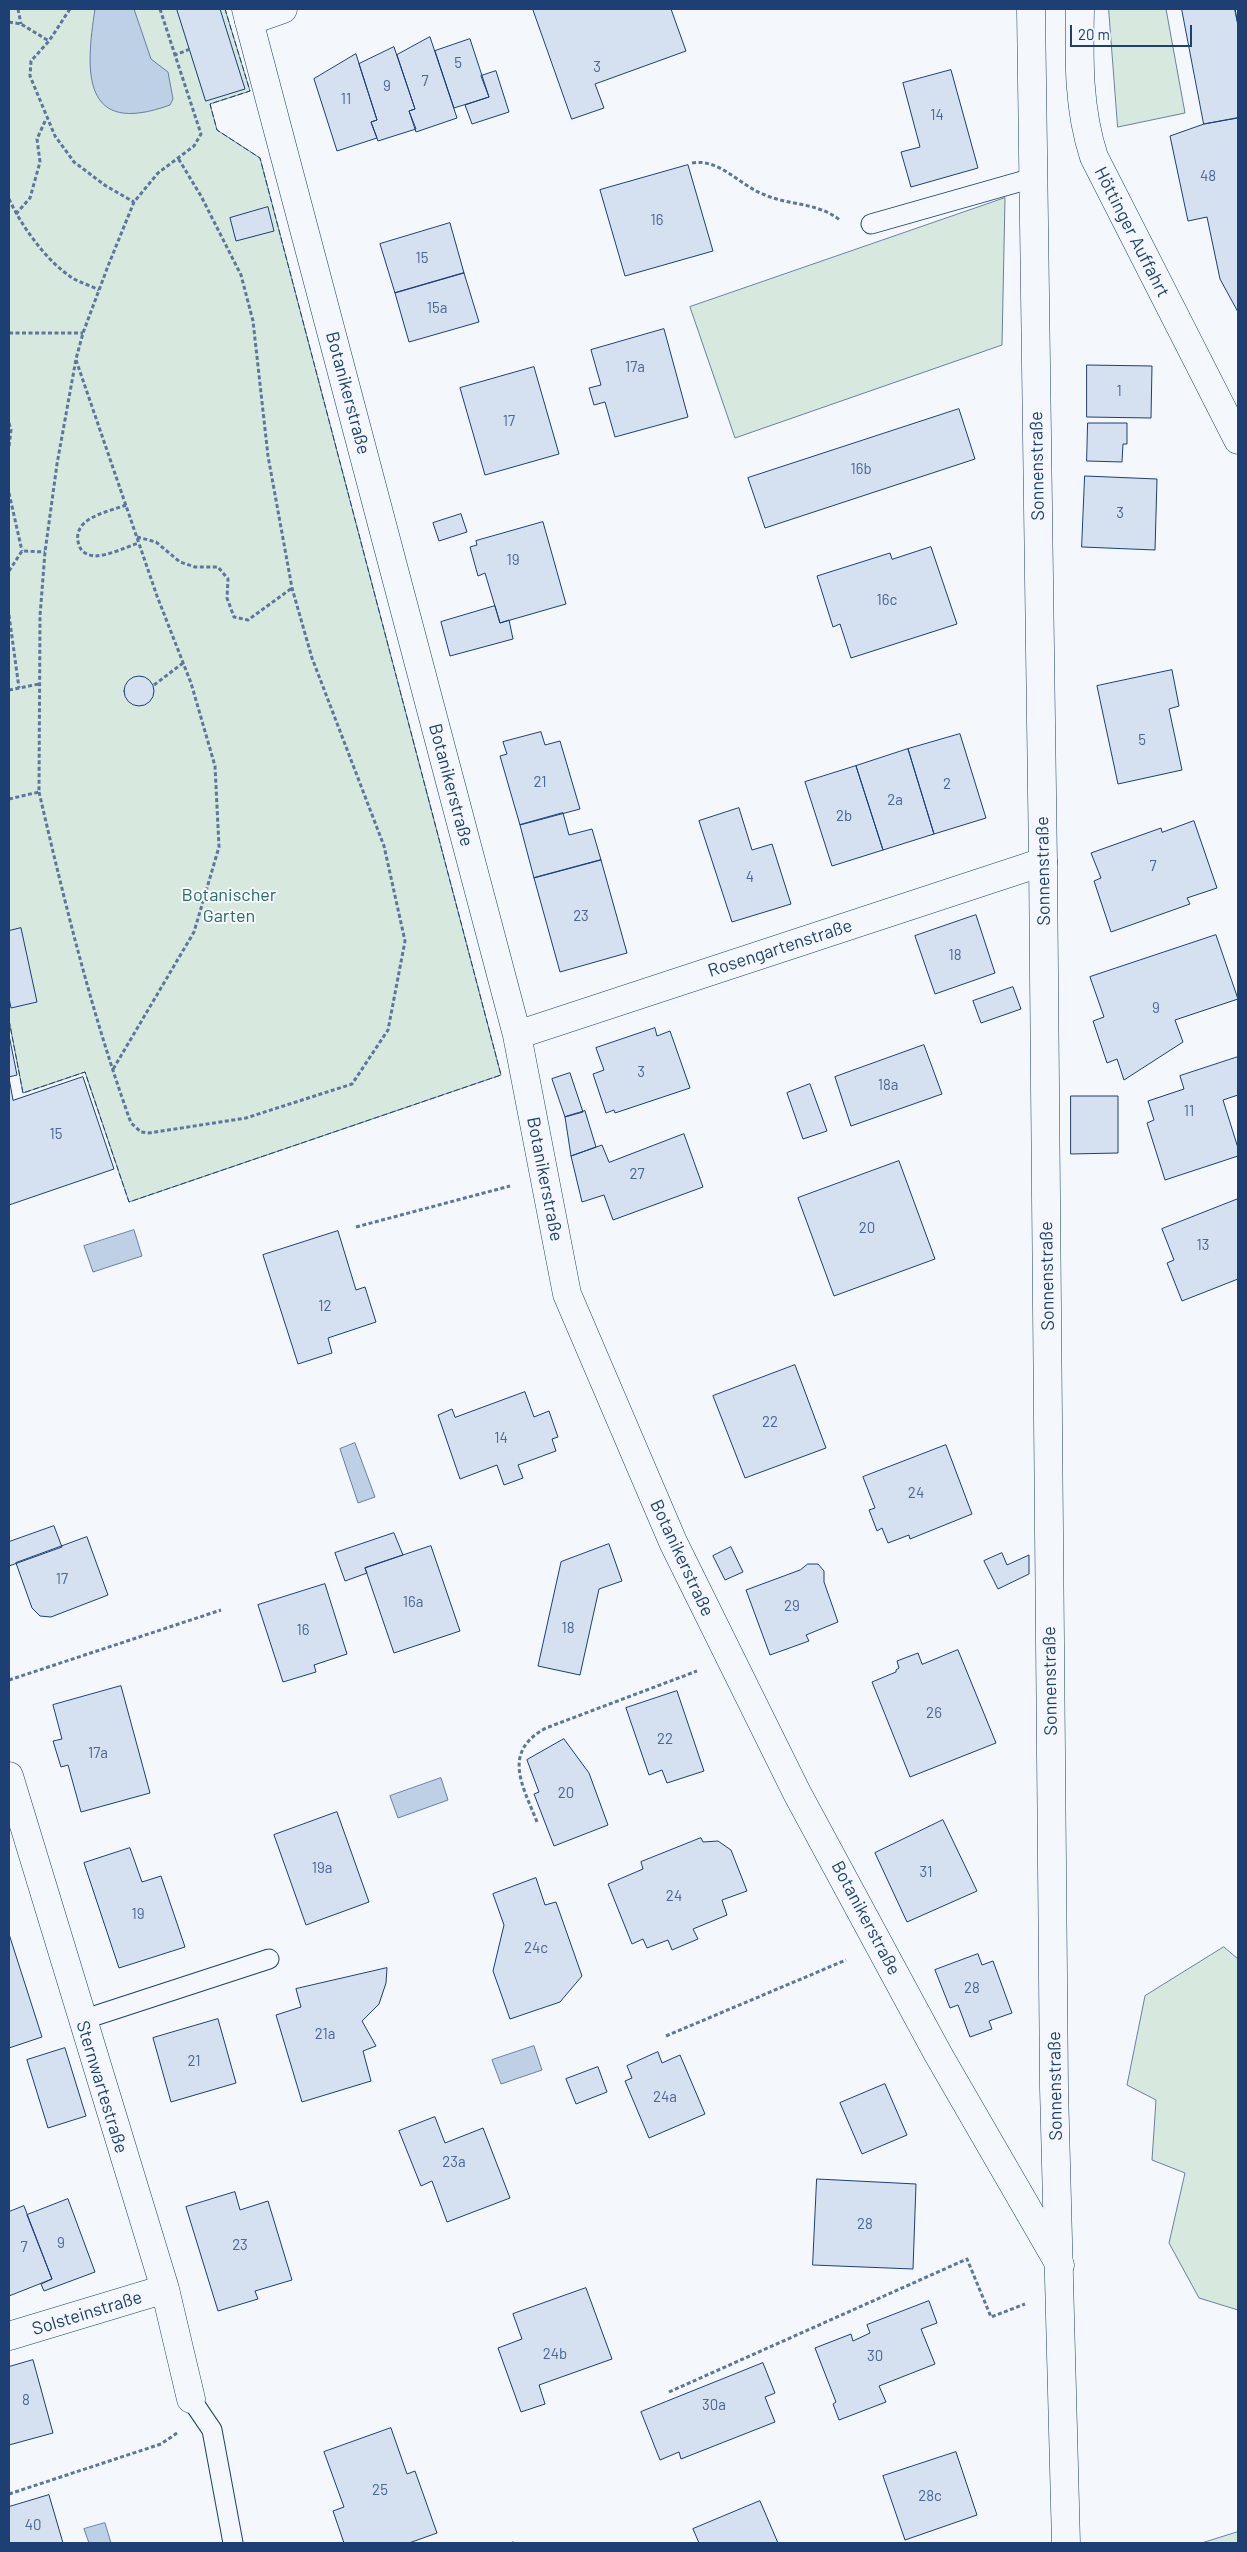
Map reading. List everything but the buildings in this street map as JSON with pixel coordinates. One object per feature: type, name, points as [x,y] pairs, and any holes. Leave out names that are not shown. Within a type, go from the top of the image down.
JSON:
[{"type":"street","points":[[248,15],[283,9]]},
{"type":"street","name":"Sonnenstraße","points":[[1032,9],[1043,862],[1054,2088],[1066,2543]]},
{"type":"street","name":"Höttinger Auffahrt","points":[[1080,9],[1079,67],[1081,106],[1094,157],[1238,440]]},
{"type":"street","name":"Botanikerstraße","points":[[248,15],[517,1035],[567,1294],[669,1534],[718,1633],[798,1792],[1060,2278]]},
{"type":"street","name":"Rosengartenstraße","points":[[517,1035],[1043,862]]},
{"type":"street","name":"Sternwartestraße","points":[[9,1776],[165,2289],[191,2399]]},
{"type":"street","name":"Solsteinstraße","points":[[9,2336],[165,2289]]},
{"type":"lane","points":[[871,224],[1033,178]]},
{"type":"lane","points":[[82,2020],[269,1959]]},
{"type":"lane","points":[[191,2399],[212,2430],[233,2543]]},
{"type":"path","points":[[18,9],[21,24]]},
{"type":"path","points":[[70,9],[50,42],[31,61],[30,76],[46,119],[55,136],[74,162],[106,186],[134,202]]},
{"type":"path","points":[[160,9],[201,134],[194,146],[158,172],[134,202],[83,333],[76,359],[57,464],[45,552],[39,684],[39,792],[64,900],[112,1071],[131,1123],[141,1132],[246,1118],[352,1084],[388,1030],[405,941],[384,846],[312,658],[292,588],[268,456],[252,321],[240,275],[201,196],[178,158]]},
{"type":"path","points":[[9,22],[21,24],[50,42]]},
{"type":"path","points":[[175,55],[190,49]]},
{"type":"path","points":[[16,214],[30,198],[40,162],[37,139],[46,119]]},
{"type":"path","points":[[692,163],[712,164],[764,195],[820,208],[848,224],[858,226],[871,224]]},
{"type":"path","points":[[9,199],[16,214],[61,269],[74,279],[99,290]]},
{"type":"path","points":[[9,333],[83,333]]},
{"type":"path","points":[[76,359],[139,543],[183,663],[215,766],[218,847],[194,932],[112,1071]]},
{"type":"path","points":[[9,423],[11,430],[9,446]]},
{"type":"path","points":[[9,493],[22,552],[9,571]]},
{"type":"path","points":[[126,505],[84,522],[78,532],[78,544],[85,553],[96,556],[139,543]]},
{"type":"path","points":[[137,536],[156,542],[180,562],[195,567],[218,567],[228,578],[226,598],[234,617],[248,620],[292,588]]},
{"type":"path","points":[[22,552],[45,552]]},
{"type":"path","points":[[9,615],[19,688]]},
{"type":"path","points":[[154,685],[183,663]]},
{"type":"path","points":[[9,690],[39,684]]},
{"type":"path","points":[[9,799],[39,792]]},
{"type":"path","points":[[356,1227],[544,1176]]},
{"type":"path","points":[[9,1680],[221,1610]]},
{"type":"path","points":[[537,1822],[518,1767],[522,1748],[529,1739],[538,1732],[561,1722],[696,1672],[718,1633]]},
{"type":"path","points":[[666,2036],[881,1945]]},
{"type":"path","points":[[669,2392],[967,2259],[991,2317],[1060,2278]]},
{"type":"path","points":[[9,2494],[161,2444],[182,2430]]},
{"type":"green space","name":"Botanischer Garten","points":[[9,9],[225,9],[250,91],[210,104],[217,130],[260,158],[501,1075],[129,1202],[85,1072],[23,1093],[9,1020]]},
{"type":"green space","points":[[1109,9],[1166,9],[1185,113],[1118,127]]},
{"type":"green space","points":[[1005,198],[1002,345],[735,438],[690,307]]},
{"type":"green space","points":[[1224,1947],[1238,1959],[1238,2310],[1199,2298],[1169,2243],[1185,2173],[1152,2160],[1156,2100],[1127,2085],[1145,1996]]},
{"type":"green space","points":[[1238,2532],[1238,2543],[1202,2543]]},
{"type":"water","points":[[95,9],[134,9],[151,59],[168,72],[173,99],[170,105],[141,113],[120,112],[105,106],[96,93],[91,76],[90,56]]},
{"type":"water","points":[[134,1230],[142,1256],[93,1272],[84,1246]]},
{"type":"water","points":[[355,1443],[375,1497],[358,1503],[340,1449]]},
{"type":"water","points":[[441,1778],[448,1800],[398,1818],[390,1796]]},
{"type":"water","points":[[534,2046],[542,2070],[501,2084],[492,2060]]},
{"type":"water","points":[[105,2523],[111,2543],[89,2543],[84,2529]]},
{"type":"fence","points":[[9,1020],[23,1093],[85,1072],[129,1202],[501,1075],[260,158],[217,130],[210,104],[250,91],[225,9]]}]
